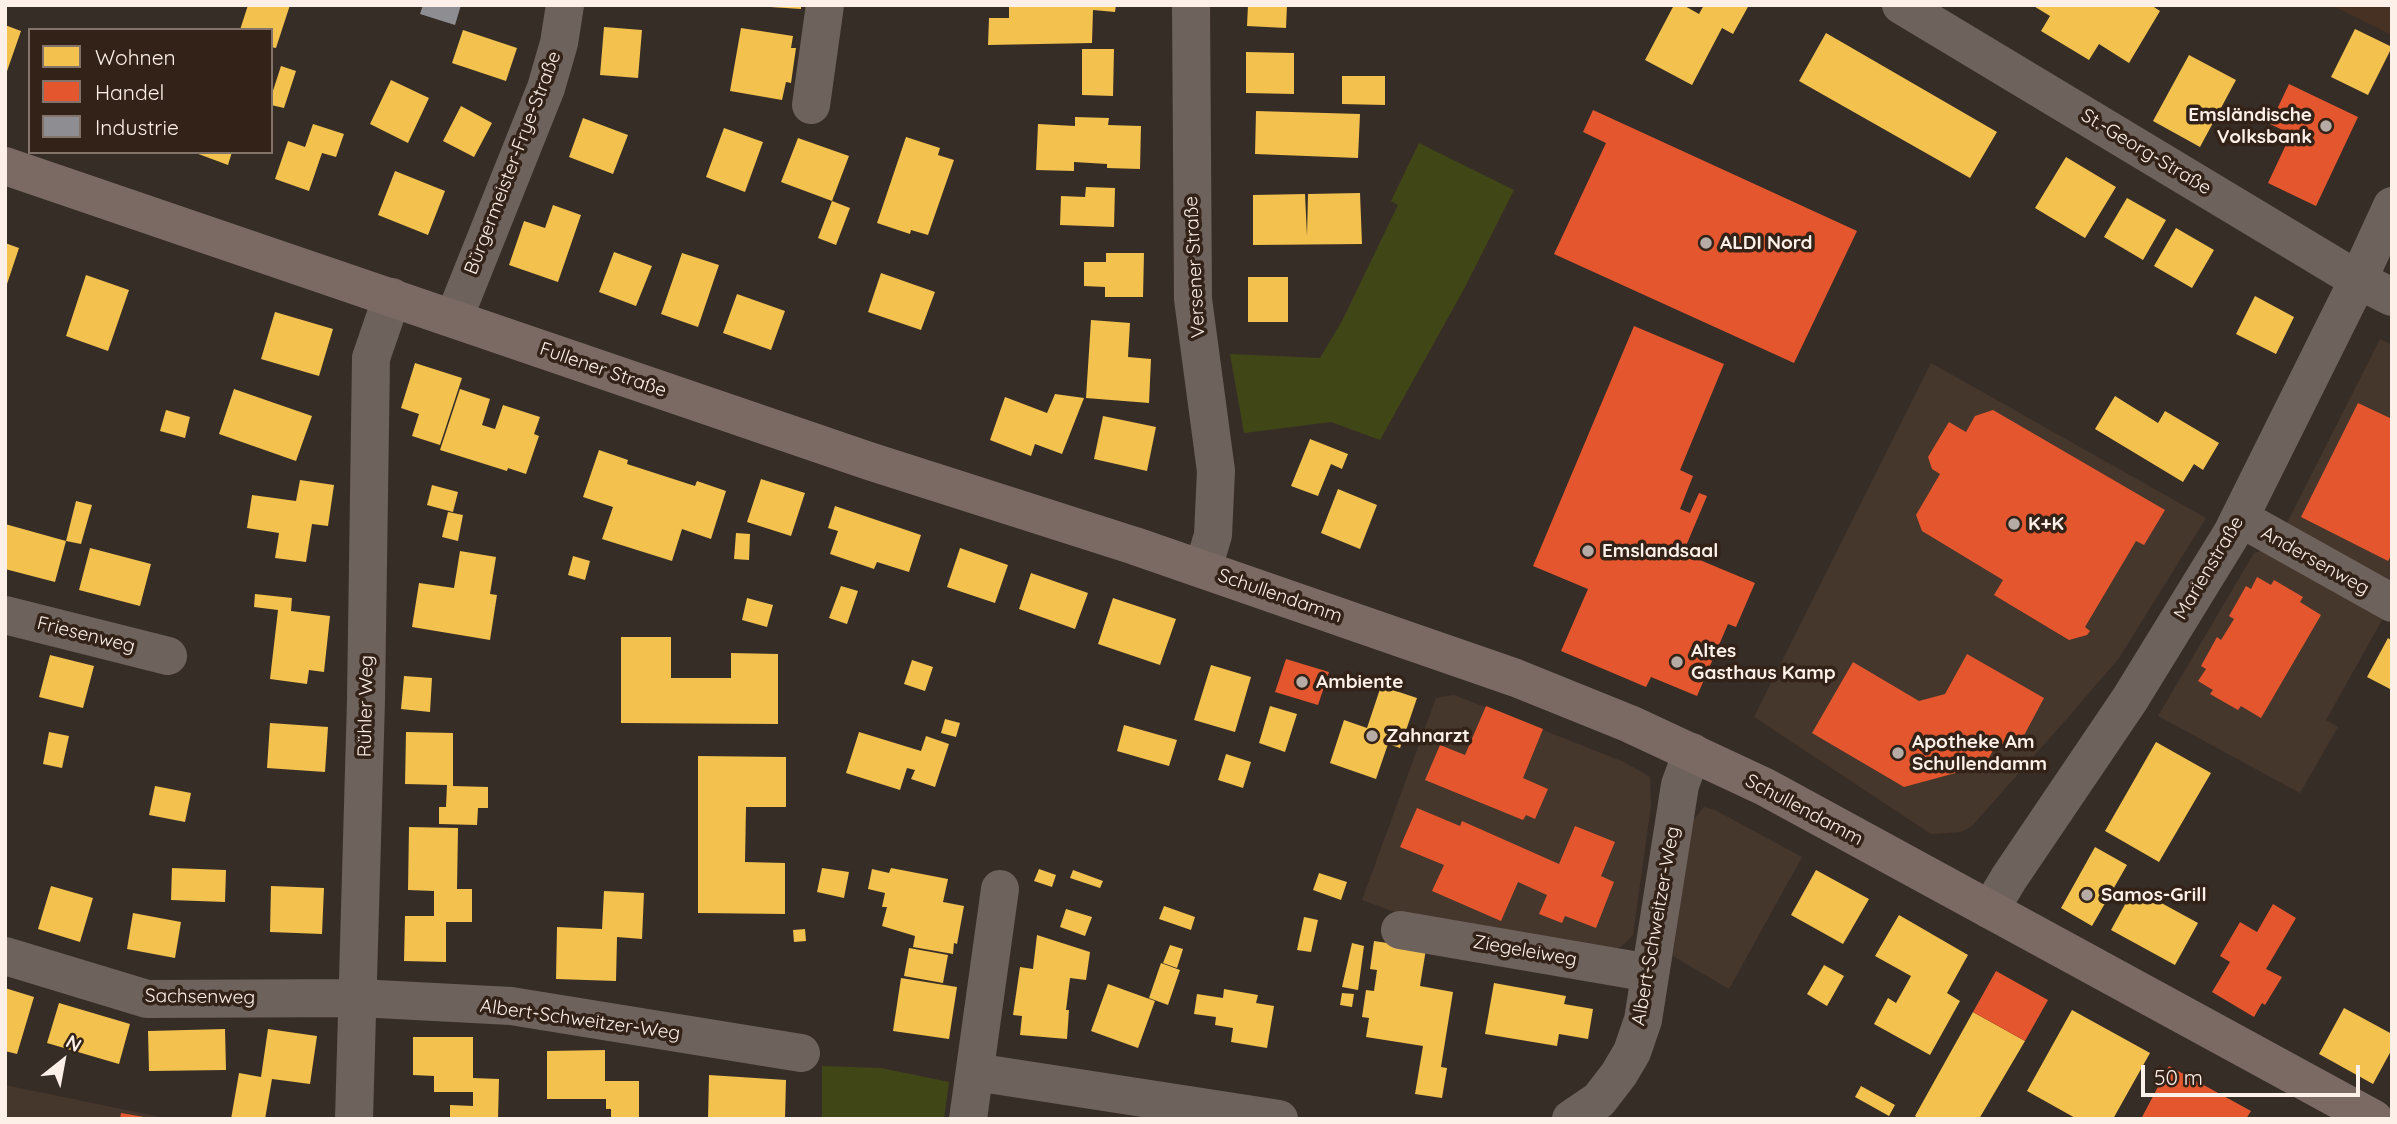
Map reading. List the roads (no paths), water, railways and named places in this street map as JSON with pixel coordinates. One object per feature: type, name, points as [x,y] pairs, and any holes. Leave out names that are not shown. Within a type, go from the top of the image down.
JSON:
[{"type":"main road","name":"Fullener Straße","points":[[5,166],[870,461],[1203,569]]},
{"type":"main road","name":"Schullendamm","points":[[1203,569],[1516,678],[1630,723],[1692,752],[1765,787],[2374,1119]]},
{"type":"street","name":"Bürgermeister-Frye-Straße","points":[[454,318],[546,88],[559,43],[565,5]]},
{"type":"street","points":[[811,105],[825,5]]},
{"type":"street","name":"Versener Straße","points":[[1191,5],[1193,299],[1216,471],[1213,535],[1203,569]]},
{"type":"street","name":"St.-Georg-Straße","points":[[1900,5],[2392,298]]},
{"type":"street","name":"Marienstraße","points":[[1990,910],[2130,699],[2240,518],[2392,206]]},
{"type":"street","name":"Rühler Weg","points":[[354,1119],[366,700],[371,358],[392,297]]},
{"type":"street","name":"Andersenweg","points":[[2240,518],[2392,603]]},
{"type":"street","name":"Friesenweg","points":[[5,615],[168,656]]},
{"type":"street","name":"Albert-Schweitzer-Weg","points":[[1571,1119],[1599,1100],[1619,1074],[1632,1052],[1643,1020],[1680,785],[1692,752]]},
{"type":"street","points":[[968,1119],[1000,889]]},
{"type":"street","name":"Ziegeleiweg","points":[[1399,930],[1650,973]]},
{"type":"street","name":"Sachsenweg","points":[[5,956],[147,999],[358,998]]},
{"type":"street","name":"Albert-Schweitzer-Weg","points":[[358,998],[511,1006],[801,1053]]},
{"type":"street","points":[[975,1072],[1121,1107],[1279,1119]]},
{"type":"place","name":"Emsländische Volksbank","points":[[2326,126]]},
{"type":"place","name":"ALDI Nord","points":[[1706,243]]},
{"type":"place","name":"K+K","points":[[2014,524]]},
{"type":"place","name":"Emslandsaal","points":[[1588,551]]},
{"type":"place","name":"Altes Gasthaus Kamp","points":[[1677,662]]},
{"type":"place","name":"Ambiente","points":[[1302,682]]},
{"type":"place","name":"Zahnarzt","points":[[1372,736]]},
{"type":"place","name":"Apotheke Am Schullendamm","points":[[1898,753]]},
{"type":"place","name":"Samos-Grill","points":[[2087,895]]}]
